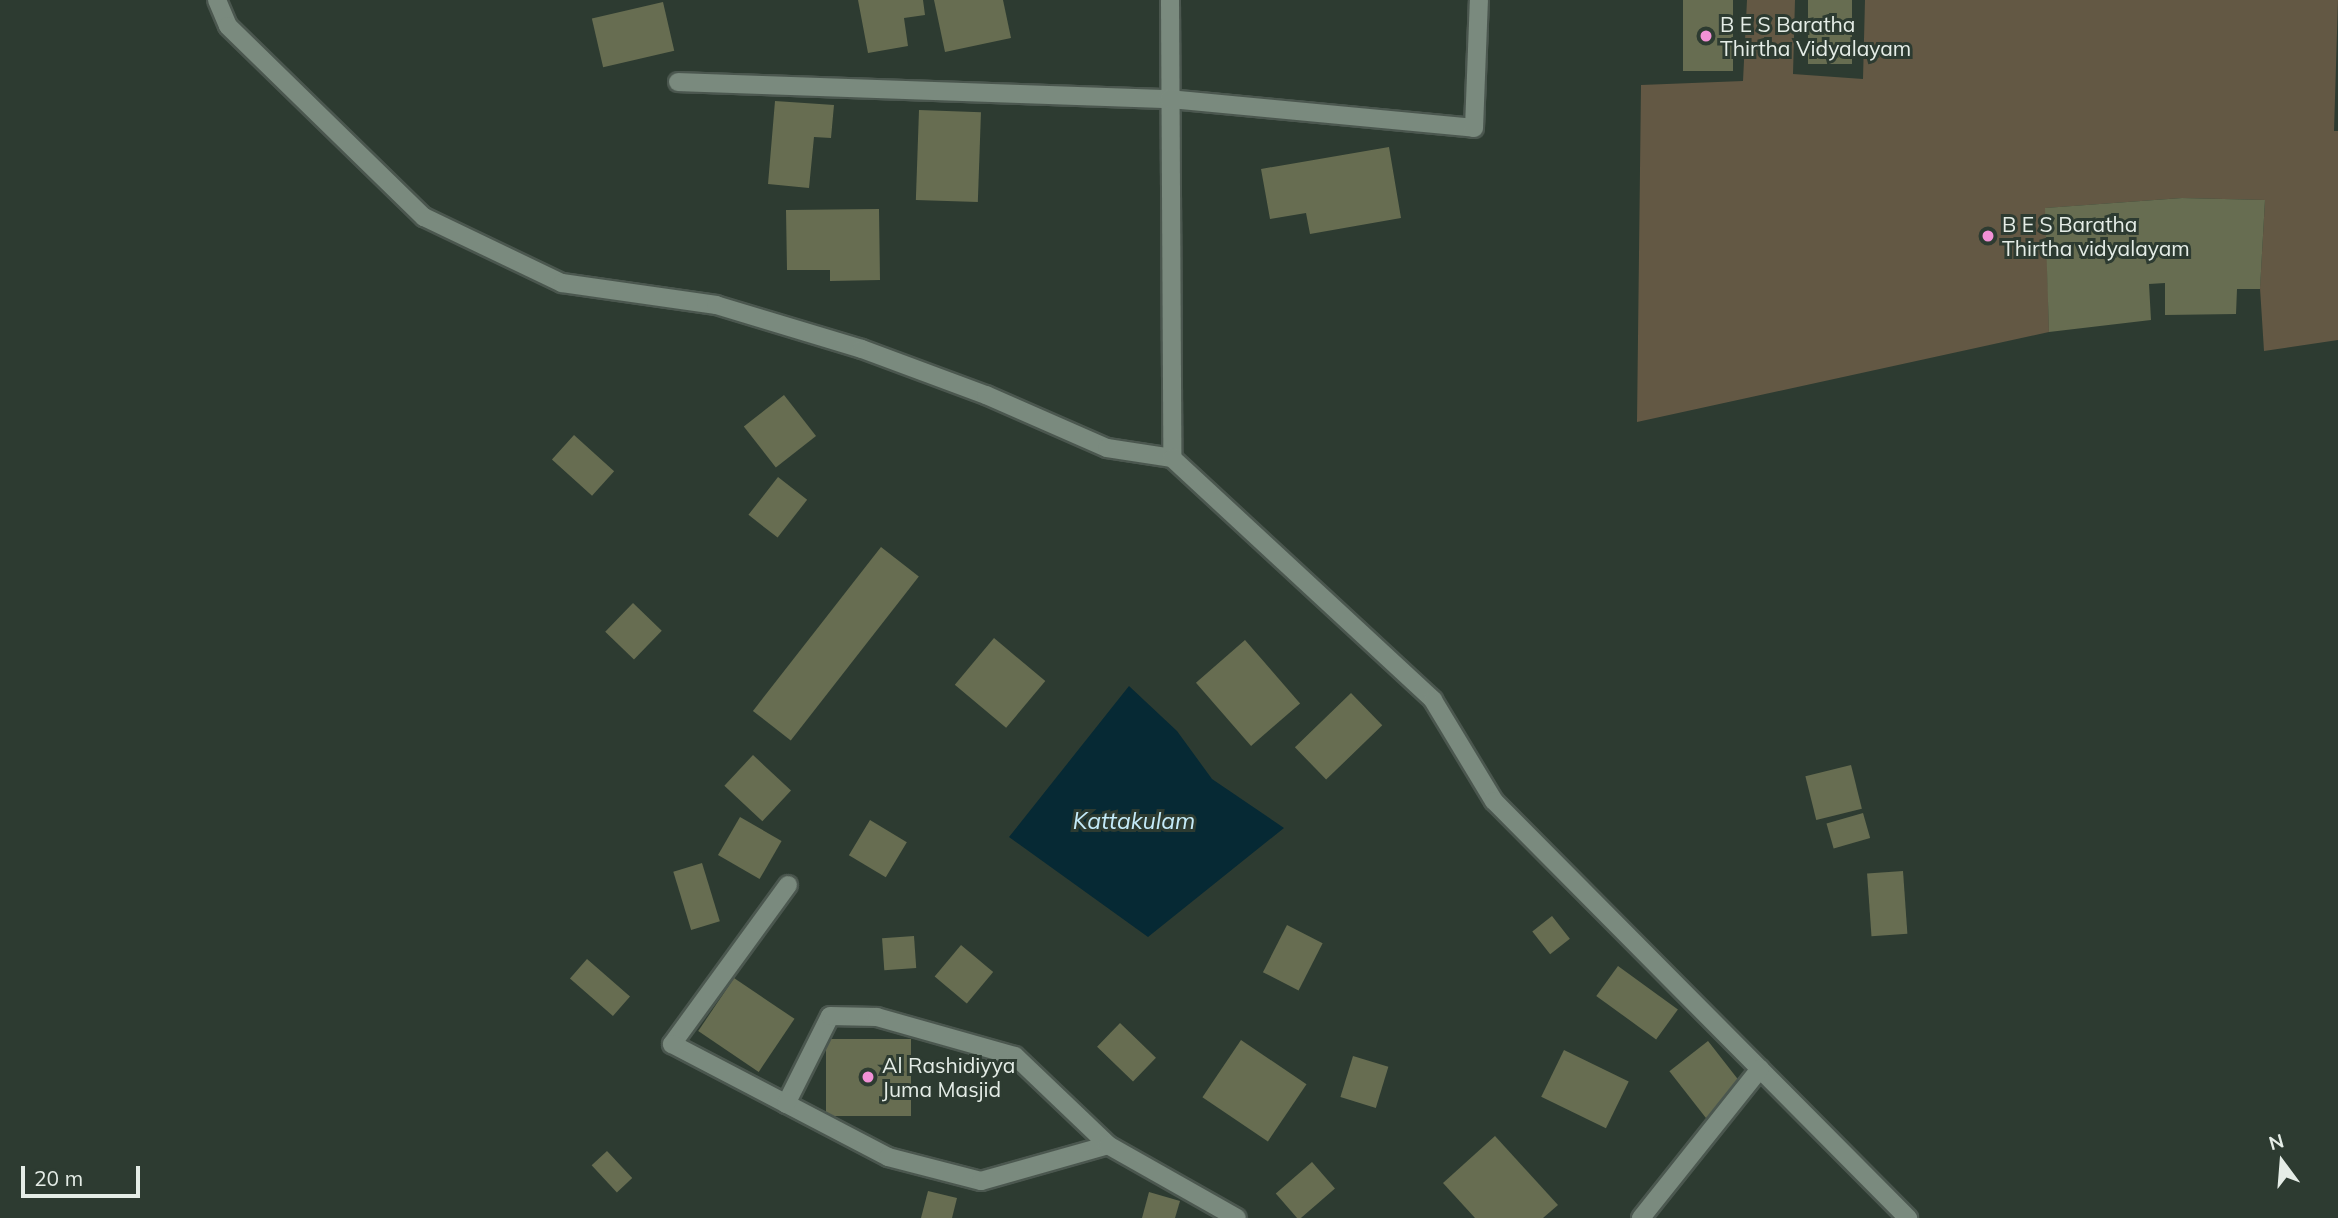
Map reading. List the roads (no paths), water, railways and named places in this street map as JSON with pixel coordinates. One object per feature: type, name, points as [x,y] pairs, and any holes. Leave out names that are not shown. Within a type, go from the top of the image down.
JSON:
[{"type":"street","points":[[218,0],[228,26],[424,217],[562,283],[716,305],[962,386],[1107,448],[1172,458],[1433,700],[1494,801],[1908,1218]]},
{"type":"street","points":[[1170,0],[1172,458]]},
{"type":"street","points":[[678,82],[1169,99],[1474,128],[1479,0]]},
{"type":"street","points":[[788,885],[672,1044],[888,1157],[981,1181],[1108,1145]]},
{"type":"street","points":[[786,1104],[830,1016],[877,1017],[1015,1056],[1108,1145],[1237,1218]]},
{"type":"street","points":[[1641,1218],[1760,1069]]},
{"type":"water","name":"Kattakulam","points":[[1129,686],[1177,731],[1212,779],[1284,828],[1148,937],[1009,837]]},
{"type":"place","name":"B E S Baratha Thirtha Vidyalayam","points":[[1706,36]]},
{"type":"place","name":"B E S Baratha Thirtha vidyalayam","points":[[1988,236]]},
{"type":"place","name":"Al Rashidiyya Juma Masjid","points":[[868,1077]]}]
